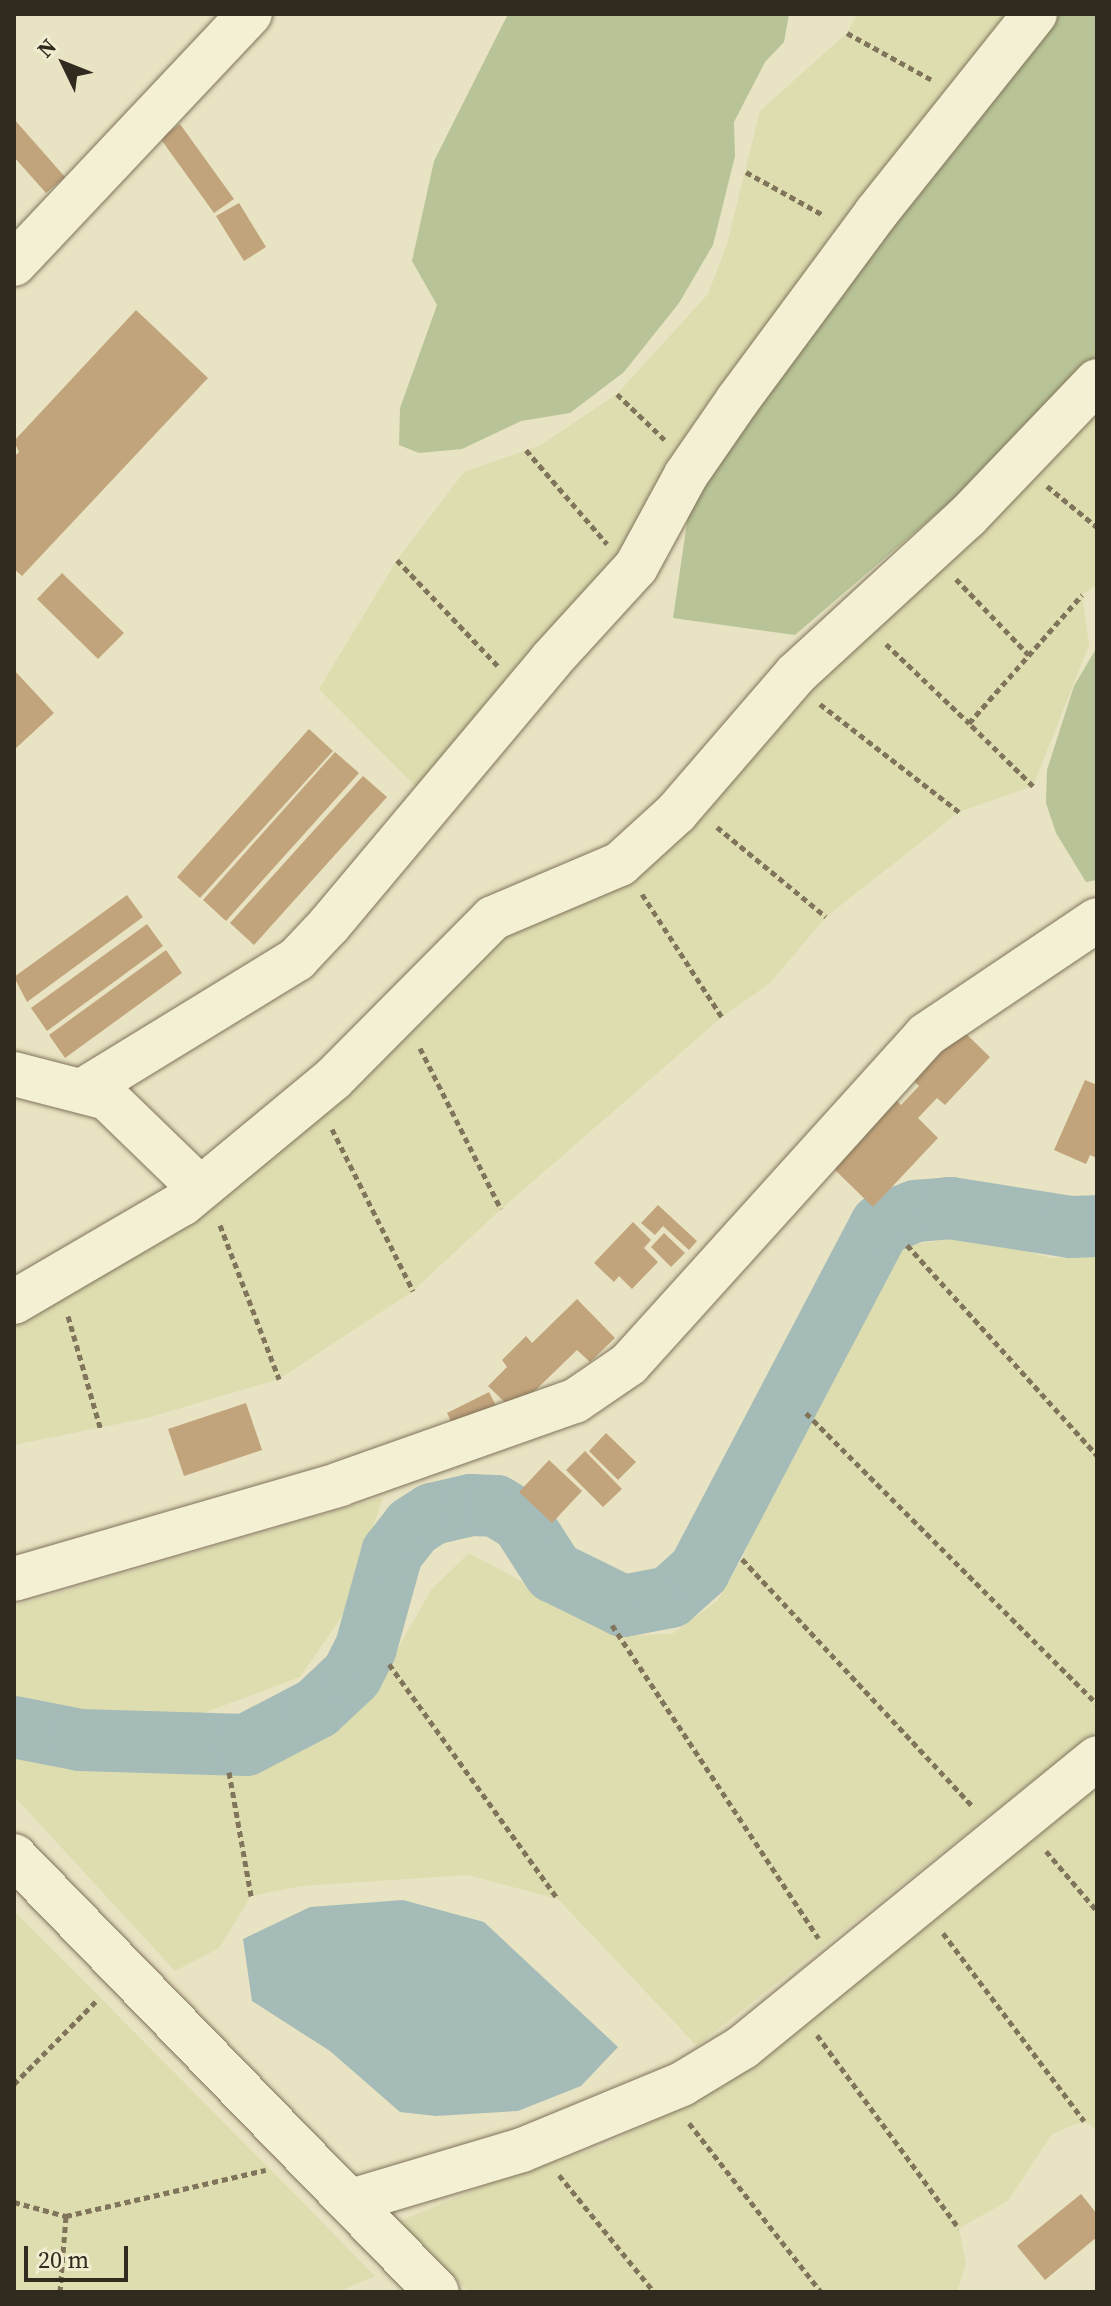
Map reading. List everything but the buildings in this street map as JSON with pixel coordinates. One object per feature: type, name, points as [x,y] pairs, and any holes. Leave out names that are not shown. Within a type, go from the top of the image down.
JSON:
[{"type":"street","points":[[14,264],[250,14]]},
{"type":"street","points":[[85,1089],[297,959],[329,925],[551,660],[636,567],[686,475],[737,401],[876,213],[1035,14]]},
{"type":"street","points":[[14,1302],[182,1204],[208,1202],[333,1079],[472,934],[493,918],[620,864],[676,813],[796,674],[967,517],[1097,381]]},
{"type":"street","points":[[14,1579],[340,1484],[575,1401],[629,1364],[926,1035],[1097,920]]},
{"type":"street","points":[[14,1074],[85,1089],[107,1098],[208,1202]]},
{"type":"street","points":[[351,2201],[522,2150],[682,2084],[743,2047],[1097,1758]]},
{"type":"street","points":[[14,1856],[437,2292]]},
{"type":"path","points":[[847,33],[942,85]]},
{"type":"path","points":[[746,172],[837,223]]},
{"type":"path","points":[[617,394],[673,448]]},
{"type":"path","points":[[526,450],[615,553]]},
{"type":"path","points":[[1042,482],[1097,527]]},
{"type":"path","points":[[397,560],[503,672]]},
{"type":"path","points":[[949,571],[1029,655]]},
{"type":"path","points":[[969,723],[1082,595]]},
{"type":"path","points":[[881,640],[1033,786]]},
{"type":"path","points":[[815,700],[959,812]]},
{"type":"path","points":[[706,818],[826,917]]},
{"type":"path","points":[[639,890],[722,1017]]},
{"type":"path","points":[[417,1043],[501,1209]]},
{"type":"path","points":[[330,1124],[413,1291]]},
{"type":"path","points":[[208,1202],[279,1379]]},
{"type":"path","points":[[907,1245],[1097,1455]]},
{"type":"path","points":[[67,1310],[100,1427]]},
{"type":"path","points":[[806,1413],[1097,1704]]},
{"type":"path","points":[[742,1559],[984,1819]]},
{"type":"path","points":[[612,1625],[824,1946]]},
{"type":"path","points":[[389,1664],[558,1899]]},
{"type":"path","points":[[229,1772],[251,1896]]},
{"type":"path","points":[[1040,1844],[1097,1911]]},
{"type":"path","points":[[939,1928],[1084,2121]]},
{"type":"path","points":[[14,2084],[100,1997]]},
{"type":"path","points":[[813,2029],[959,2228]]},
{"type":"path","points":[[687,2121],[821,2292]]},
{"type":"path","points":[[548,2162],[654,2292]]},
{"type":"path","points":[[14,2202],[66,2216],[270,2169]]},
{"type":"path","points":[[60,2292],[66,2216]]},
{"type":"green space","points":[[508,14],[789,14],[784,42],[765,62],[734,122],[735,156],[713,245],[679,303],[624,372],[570,413],[521,421],[462,449],[419,453],[399,445],[400,408],[437,305],[412,261],[434,161]]},
{"type":"green space","points":[[857,14],[1015,14],[621,572],[426,797],[319,689],[397,560],[464,472],[541,445],[617,394],[708,294],[727,244],[760,111],[847,33]]},
{"type":"green space","points":[[1056,14],[1097,14],[1097,369],[1034,430],[795,635],[673,618],[695,468],[860,242]]},
{"type":"green space","points":[[1097,395],[1097,585],[1082,595],[1089,645],[1033,786],[959,812],[826,917],[770,983],[722,1017],[501,1209],[413,1291],[279,1379],[147,1418],[14,1445],[14,1322],[490,939],[548,906]]},
{"type":"green space","points":[[1097,647],[1097,880],[1086,882],[1056,833],[1046,803],[1047,770],[1074,686]]},
{"type":"green space","points":[[970,1235],[1051,1258],[1097,1257],[1097,1730],[697,2046],[558,1899],[468,1875],[301,1886],[251,1896],[219,1948],[175,1971],[14,1796],[14,1757],[229,1772],[290,1755],[359,1700],[389,1664],[431,1590],[469,1553],[575,1610],[638,1635],[672,1634],[717,1601],[742,1559],[806,1413],[899,1247]]},
{"type":"green space","points":[[383,1497],[343,1615],[300,1677],[190,1718],[14,1707],[14,1606]]},
{"type":"green space","points":[[1097,1780],[1097,2130],[1084,2121],[1052,2134],[1008,2201],[959,2228],[966,2264],[957,2292],[469,2292],[400,2221],[515,2173],[603,2146],[694,2100]]},
{"type":"green space","points":[[14,1911],[375,2276],[339,2292],[14,2292]]},
{"type":"water","points":[[403,1900],[484,1922],[618,2047],[581,2086],[518,2111],[436,2116],[400,2112],[330,2051],[252,2001],[243,1939],[310,1907]]},
{"type":"waterway","points":[[14,1727],[80,1740],[246,1745],[317,1708],[352,1675],[366,1647],[392,1553],[412,1527],[432,1514],[471,1505],[496,1506],[521,1521],[554,1572],[623,1606],[670,1597],[699,1571],[881,1225],[916,1211],[950,1208],[1072,1227],[1097,1226]]}]
